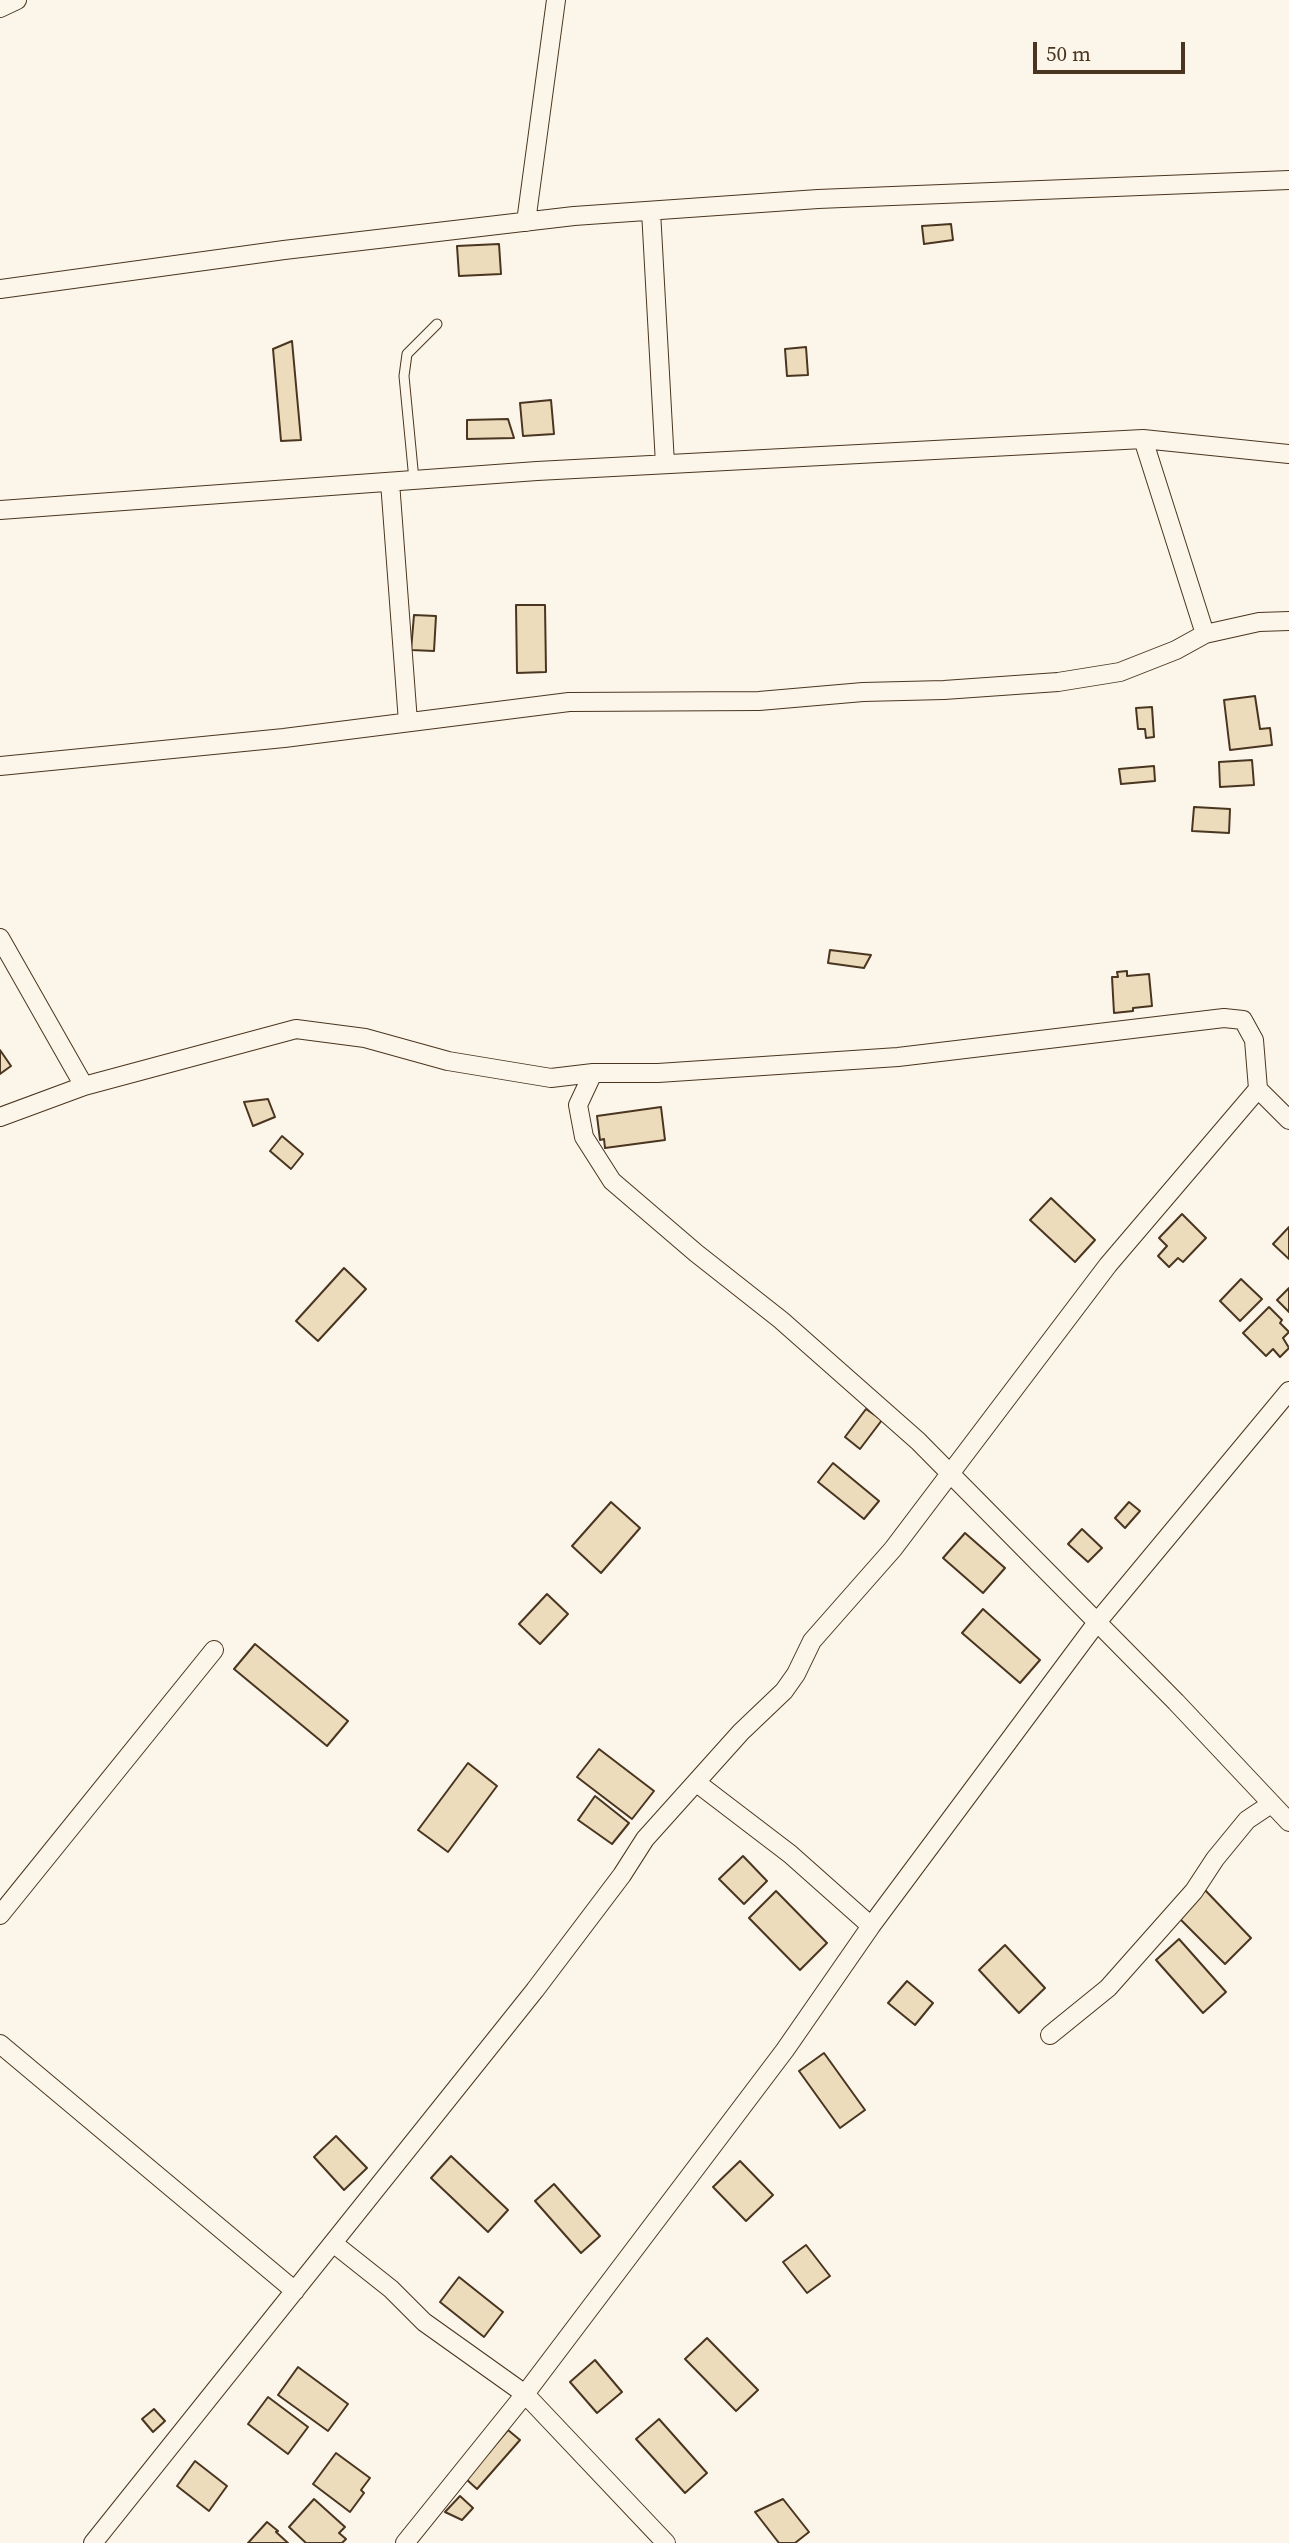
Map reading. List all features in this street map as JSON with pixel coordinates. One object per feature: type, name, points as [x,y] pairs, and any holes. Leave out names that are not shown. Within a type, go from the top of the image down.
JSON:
[{"type":"street","points":[[0,8],[17,0]]},
{"type":"street","points":[[526,222],[556,0]]},
{"type":"street","points":[[0,289],[284,250],[526,222],[651,211],[818,199],[1289,180]]},
{"type":"street","points":[[651,211],[665,464]]},
{"type":"street","points":[[1143,439],[1205,634]]},
{"type":"street","points":[[0,510],[665,464],[1143,439],[1289,454]]},
{"type":"street","points":[[390,482],[408,722]]},
{"type":"street","points":[[0,766],[284,738],[569,702],[759,701],[1058,682],[1120,672],[1176,650],[1205,634],[1259,622],[1289,621]]},
{"type":"street","points":[[0,939],[84,1086]]},
{"type":"street","points":[[0,1117],[84,1086],[296,1029],[365,1038],[448,1060],[551,1078],[593,1073],[658,1073],[898,1057],[1224,1018],[1243,1020],[1254,1040],[1258,1089],[1289,1120]]},
{"type":"street","points":[[593,1073],[579,1105],[584,1137],[612,1181],[781,1321],[950,1471],[1098,1621],[1289,1822]]},
{"type":"street","points":[[93,2543],[535,1990],[664,1815],[741,1732],[785,1691],[812,1641],[893,1549],[1108,1265],[1258,1089]]},
{"type":"street","points":[[405,2543],[525,2394],[785,2050],[871,1926],[1098,1621],[1289,1391]]},
{"type":"street","points":[[0,1915],[214,1650]]},
{"type":"street","points":[[696,1783],[790,1854],[871,1926]]},
{"type":"street","points":[[1050,2035],[1108,1988],[1194,1891],[1215,1859],[1247,1820],[1271,1804]]},
{"type":"street","points":[[0,2044],[295,2291]]},
{"type":"street","points":[[333,2243],[391,2289],[424,2322],[525,2394],[666,2543]]},
{"type":"lane","points":[[414,480],[404,376],[407,354],[437,324]]},
{"type":"building","points":[[951,224],[953,240],[924,244],[922,226]]},
{"type":"building","points":[[499,244],[501,274],[459,276],[457,246]]},
{"type":"building","points":[[292,341],[301,440],[281,441],[273,349]]},
{"type":"building","points":[[806,347],[808,375],[787,376],[785,349]]},
{"type":"building","points":[[551,400],[554,434],[523,436],[520,403]]},
{"type":"building","points":[[508,419],[514,438],[467,439],[467,420]]},
{"type":"building","points":[[516,605],[545,605],[546,672],[517,673]]},
{"type":"building","points":[[414,615],[436,616],[434,651],[411,650]]},
{"type":"building","points":[[1255,696],[1260,729],[1270,728],[1272,745],[1230,750],[1224,700]]},
{"type":"building","points":[[1152,707],[1154,737],[1146,738],[1145,729],[1138,729],[1136,708]]},
{"type":"building","points":[[1252,760],[1254,785],[1220,787],[1219,762]]},
{"type":"building","points":[[1154,766],[1155,781],[1121,784],[1119,769]]},
{"type":"building","points":[[1194,807],[1230,809],[1229,833],[1192,831]]},
{"type":"building","points":[[830,950],[871,955],[864,968],[828,963]]},
{"type":"building","points":[[1127,971],[1127,976],[1149,974],[1152,1006],[1114,1013],[1112,977],[1118,977],[1117,972]]},
{"type":"building","points":[[0,1050],[11,1066],[0,1074]]},
{"type":"building","points":[[268,1099],[275,1117],[253,1126],[244,1102]]},
{"type":"building","points":[[661,1107],[665,1140],[605,1148],[604,1139],[600,1140],[597,1116]]},
{"type":"building","points":[[282,1136],[303,1154],[291,1169],[270,1151]]},
{"type":"building","points":[[1051,1198],[1095,1240],[1075,1262],[1030,1220]]},
{"type":"building","points":[[1182,1214],[1206,1238],[1183,1262],[1178,1258],[1169,1267],[1158,1256],[1167,1246],[1159,1238]]},
{"type":"building","points":[[1289,1227],[1289,1259],[1273,1244]]},
{"type":"building","points":[[344,1268],[366,1289],[318,1341],[296,1321]]},
{"type":"building","points":[[1241,1279],[1262,1299],[1240,1321],[1220,1301]]},
{"type":"building","points":[[1289,1288],[1289,1312],[1277,1300]]},
{"type":"building","points":[[1269,1307],[1289,1332],[1283,1338],[1289,1348],[1280,1357],[1273,1349],[1266,1356],[1243,1333]]},
{"type":"building","points":[[866,1409],[882,1420],[860,1449],[845,1437]]},
{"type":"building","points":[[833,1463],[879,1501],[864,1519],[818,1482]]},
{"type":"building","points":[[611,1502],[640,1528],[601,1573],[572,1546]]},
{"type":"building","points":[[1129,1502],[1140,1511],[1125,1528],[1115,1518]]},
{"type":"building","points":[[1082,1529],[1102,1548],[1088,1562],[1068,1544]]},
{"type":"building","points":[[965,1533],[1005,1568],[983,1593],[943,1558]]},
{"type":"building","points":[[547,1594],[568,1614],[540,1644],[519,1624]]},
{"type":"building","points":[[983,1609],[1040,1660],[1020,1683],[962,1633]]},
{"type":"building","points":[[255,1644],[348,1721],[327,1746],[234,1669]]},
{"type":"building","points":[[599,1749],[654,1791],[632,1819],[577,1777]]},
{"type":"building","points":[[468,1763],[497,1786],[448,1852],[418,1830]]},
{"type":"building","points":[[595,1796],[629,1823],[612,1844],[578,1820]]},
{"type":"building","points":[[743,1856],[767,1881],[744,1904],[719,1879]]},
{"type":"building","points":[[1205,1890],[1251,1938],[1225,1964],[1178,1917]]},
{"type":"building","points":[[776,1891],[827,1943],[800,1970],[749,1918]]},
{"type":"building","points":[[1179,1939],[1226,1992],[1203,2013],[1156,1960]]},
{"type":"building","points":[[1005,1945],[1045,1988],[1019,2013],[979,1970]]},
{"type":"building","points":[[907,1981],[933,2003],[915,2025],[888,2003]]},
{"type":"building","points":[[824,2053],[865,2110],[840,2128],[799,2071]]},
{"type":"building","points":[[336,2136],[367,2168],[344,2190],[314,2157]]},
{"type":"building","points":[[451,2156],[508,2210],[488,2232],[431,2178]]},
{"type":"building","points":[[740,2161],[773,2195],[746,2221],[713,2187]]},
{"type":"building","points":[[554,2184],[600,2236],[581,2253],[535,2201]]},
{"type":"building","points":[[806,2245],[830,2276],[807,2293],[783,2262]]},
{"type":"building","points":[[459,2277],[503,2312],[484,2337],[440,2302]]},
{"type":"building","points":[[707,2338],[758,2390],[736,2411],[685,2359]]},
{"type":"building","points":[[595,2360],[622,2392],[597,2413],[570,2382]]},
{"type":"building","points":[[298,2367],[348,2404],[328,2431],[278,2395]]},
{"type":"building","points":[[268,2397],[308,2427],[288,2454],[248,2424]]},
{"type":"building","points":[[154,2409],[165,2421],[153,2432],[142,2419]]},
{"type":"building","points":[[659,2419],[707,2473],[685,2493],[636,2439]]},
{"type":"building","points":[[508,2430],[520,2440],[477,2489],[466,2479]]},
{"type":"building","points":[[336,2453],[370,2478],[361,2490],[364,2493],[350,2512],[313,2484]]},
{"type":"building","points":[[195,2461],[227,2486],[209,2511],[177,2486]]},
{"type":"building","points":[[460,2496],[473,2508],[462,2520],[445,2512]]},
{"type":"building","points":[[314,2499],[345,2527],[339,2533],[346,2539],[342,2543],[306,2543],[289,2527]]},
{"type":"building","points":[[783,2499],[809,2532],[795,2543],[779,2543],[755,2512]]},
{"type":"building","points":[[267,2522],[278,2531],[276,2532],[288,2543],[248,2543]]}]
